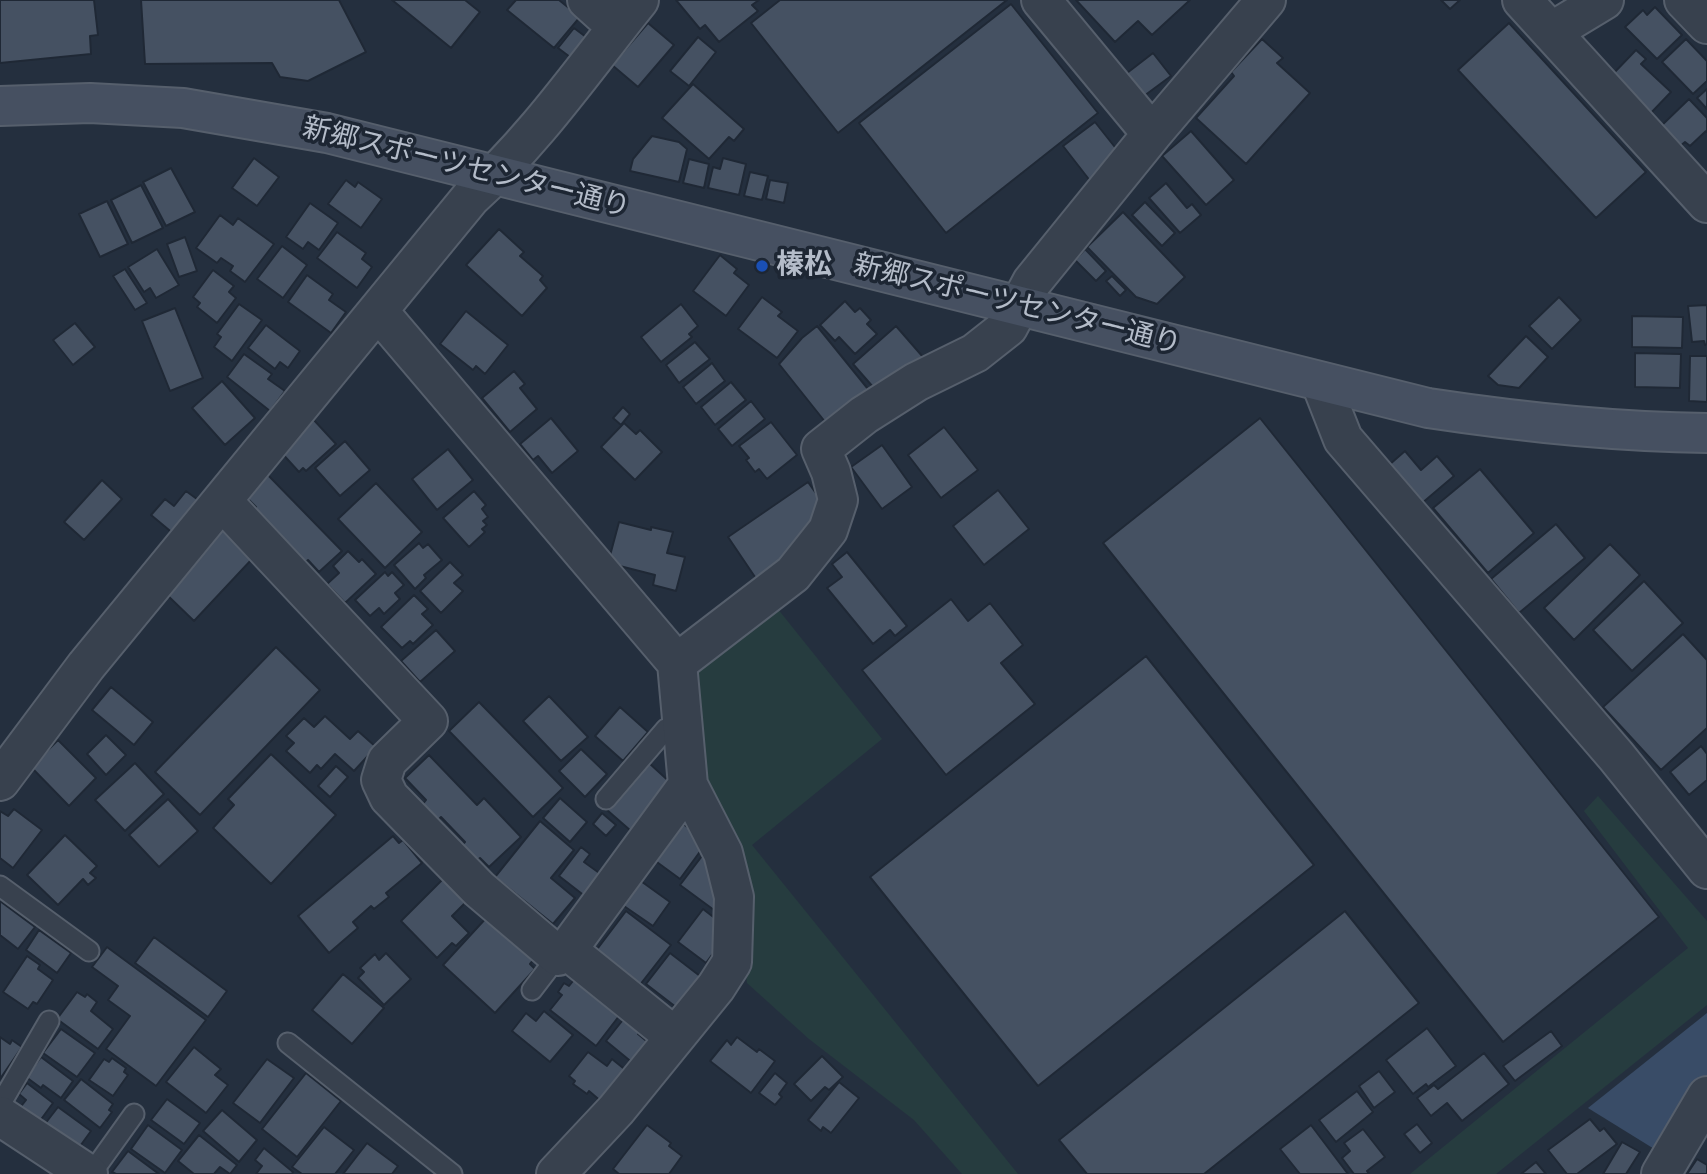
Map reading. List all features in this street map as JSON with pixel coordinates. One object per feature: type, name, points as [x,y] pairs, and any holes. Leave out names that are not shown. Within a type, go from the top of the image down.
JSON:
[{"type":"street","points":[[0,781],[86,666],[471,197],[496,174],[628,13],[587,0]]},
{"type":"street","points":[[1041,0],[1152,134]]},
{"type":"street","points":[[677,663],[793,574],[828,530],[838,500],[831,472],[821,449],[864,415],[916,382],[975,354],[1008,327],[1032,282],[1152,134],[1266,0]]},
{"type":"street","points":[[1522,0],[1700,181]]},
{"type":"street","points":[[1551,32],[1604,0]]},
{"type":"street","points":[[1684,0],[1707,24]]},
{"type":"street","name":"新郷スポーツセンター通り","points":[[0,106],[90,103],[183,108],[327,133],[1428,408],[1525,422],[1636,432],[1707,433]]},
{"type":"street","points":[[378,311],[677,663],[688,785],[723,853],[734,897],[732,962],[716,987],[568,1170]]},
{"type":"street","points":[[1321,383],[1343,439],[1616,756],[1707,869]]},
{"type":"street","points":[[222,501],[428,721],[387,761],[381,780],[389,797],[480,889],[675,1037]]},
{"type":"street","points":[[563,953],[688,785]]},
{"type":"street","points":[[1661,1174],[1707,1096]]},
{"type":"street","points":[[0,1116],[89,1174]]},
{"type":"lane","points":[[606,799],[666,729],[682,723]]},
{"type":"lane","points":[[0,886],[89,951]]},
{"type":"lane","points":[[532,990],[563,953]]},
{"type":"lane","points":[[0,1105],[49,1021]]},
{"type":"lane","points":[[288,1043],[452,1174]]},
{"type":"lane","points":[[89,1174],[134,1114]]},
{"type":"green space","points":[[773,603],[882,739],[752,845],[1018,1174],[962,1174],[914,1120],[809,1039],[747,983],[742,943],[699,787],[689,681],[699,663]]},
{"type":"green space","points":[[1598,796],[1707,921],[1707,1005],[1496,1174],[1410,1174],[1688,948],[1584,811]]},
{"type":"water","points":[[1707,1013],[1707,1081],[1664,1155],[1588,1108]]},
{"type":"building","points":[[0,0],[94,0],[98,35],[90,36],[91,54],[0,63]]},
{"type":"building","points":[[141,0],[339,0],[366,52],[308,81],[280,77],[272,63],[145,64]]},
{"type":"building","points":[[392,0],[465,0],[480,12],[451,48]]},
{"type":"building","points":[[516,0],[559,0],[580,17],[554,48],[507,10]]},
{"type":"building","points":[[676,0],[759,0],[752,5],[758,11],[719,42],[705,25],[700,29]]},
{"type":"building","points":[[780,0],[1007,0],[838,133],[751,23]]},
{"type":"building","points":[[1076,0],[1190,0],[1152,35],[1138,21],[1115,42]]},
{"type":"building","points":[[1441,0],[1460,0],[1450,9]]},
{"type":"building","points":[[1011,4],[1098,113],[946,233],[859,123]]},
{"type":"building","points":[[1655,7],[1682,35],[1657,59],[1625,27],[1643,10],[1647,15]]},
{"type":"building","points":[[648,23],[674,45],[638,87],[612,65]]},
{"type":"building","points":[[1509,23],[1646,172],[1596,218],[1458,70]]},
{"type":"building","points":[[574,28],[586,37],[570,57],[558,48]]},
{"type":"building","points":[[698,37],[716,52],[689,86],[670,71]]},
{"type":"building","points":[[1262,39],[1283,58],[1277,63],[1310,93],[1246,164],[1196,118],[1234,76],[1231,72]]},
{"type":"building","points":[[1686,39],[1707,61],[1707,81],[1693,94],[1662,62]]},
{"type":"building","points":[[1636,50],[1646,59],[1641,64],[1671,92],[1649,115],[1610,77]]},
{"type":"building","points":[[1153,53],[1171,76],[1144,96],[1127,73]]},
{"type":"building","points":[[693,84],[744,129],[734,141],[729,137],[709,159],[662,118]]},
{"type":"building","points":[[1707,89],[1707,109],[1697,98]]},
{"type":"building","points":[[1689,99],[1707,118],[1707,132],[1690,146],[1685,142],[1679,147],[1660,127]]},
{"type":"building","points":[[1095,122],[1118,151],[1091,182],[1063,146]]},
{"type":"building","points":[[1191,131],[1234,180],[1206,205],[1162,156]]},
{"type":"building","points":[[652,136],[679,142],[687,149],[679,182],[630,171],[633,159]]},
{"type":"building","points":[[254,158],[279,177],[257,206],[232,188]]},
{"type":"building","points":[[723,158],[746,164],[739,195],[708,188],[713,167],[720,169]]},
{"type":"building","points":[[689,159],[709,164],[704,188],[683,183]]},
{"type":"building","points":[[171,168],[195,212],[166,226],[143,182]]},
{"type":"building","points":[[750,172],[768,176],[762,200],[744,196]]},
{"type":"building","points":[[346,180],[355,187],[358,182],[382,199],[361,228],[328,204]]},
{"type":"building","points":[[770,180],[788,183],[784,203],[766,199]]},
{"type":"building","points":[[1166,183],[1187,208],[1192,204],[1201,215],[1180,233],[1149,198]]},
{"type":"building","points":[[141,185],[163,228],[132,243],[111,200]]},
{"type":"building","points":[[107,201],[128,244],[100,257],[79,214]]},
{"type":"building","points":[[1145,202],[1175,233],[1162,246],[1132,215]]},
{"type":"building","points":[[310,203],[338,223],[319,250],[308,242],[303,249],[286,237]]},
{"type":"building","points":[[1123,212],[1185,277],[1157,304],[1136,297],[1087,247]]},
{"type":"building","points":[[220,215],[233,225],[238,218],[274,244],[245,282],[230,271],[233,266],[221,258],[217,263],[196,248]]},
{"type":"building","points":[[499,229],[524,252],[520,256],[543,276],[540,280],[547,288],[522,316],[466,265]]},
{"type":"building","points":[[337,232],[366,253],[362,259],[372,267],[357,288],[317,258]]},
{"type":"building","points":[[185,237],[197,271],[179,277],[167,244]]},
{"type":"building","points":[[282,246],[307,265],[283,298],[257,279]]},
{"type":"building","points":[[157,249],[179,285],[156,298],[150,288],[144,292],[128,267]]},
{"type":"building","points":[[1085,249],[1106,271],[1096,281],[1075,260]]},
{"type":"building","points":[[720,255],[737,269],[734,273],[749,285],[726,316],[693,291]]},
{"type":"building","points":[[125,269],[147,303],[135,310],[113,276]]},
{"type":"building","points":[[213,270],[234,286],[229,292],[236,298],[217,323],[197,307],[200,303],[193,297]]},
{"type":"building","points":[[307,275],[333,294],[329,300],[346,312],[331,333],[288,302]]},
{"type":"building","points":[[1112,276],[1126,290],[1120,296],[1106,281]]},
{"type":"building","points":[[762,297],[782,312],[778,316],[798,331],[777,358],[738,329]]},
{"type":"building","points":[[1559,297],[1581,320],[1552,349],[1529,326]]},
{"type":"building","points":[[845,301],[855,312],[860,308],[871,320],[867,324],[877,334],[855,354],[839,337],[835,341],[820,325]]},
{"type":"building","points":[[239,304],[262,320],[232,361],[214,347],[221,337],[217,334]]},
{"type":"building","points":[[681,304],[698,326],[689,334],[692,337],[661,362],[641,337]]},
{"type":"building","points":[[1707,305],[1705,345],[1704,341],[1692,342],[1688,306]]},
{"type":"building","points":[[175,308],[203,378],[170,391],[142,321]]},
{"type":"building","points":[[466,311],[508,345],[485,374],[476,366],[473,370],[440,344]]},
{"type":"building","points":[[1632,316],[1683,317],[1682,348],[1632,347]]},
{"type":"building","points":[[75,323],[95,347],[73,365],[53,340]]},
{"type":"building","points":[[266,325],[300,351],[288,368],[280,362],[275,369],[248,348]]},
{"type":"building","points":[[817,326],[868,389],[826,423],[779,364],[802,338]]},
{"type":"building","points":[[896,326],[923,357],[880,395],[853,364]]},
{"type":"building","points":[[1526,336],[1548,357],[1519,388],[1498,385],[1488,376]]},
{"type":"building","points":[[695,342],[710,359],[679,383],[666,365]]},
{"type":"building","points":[[1635,353],[1681,354],[1680,388],[1635,387]]},
{"type":"building","points":[[244,354],[272,374],[268,379],[285,391],[270,411],[227,377]]},
{"type":"building","points":[[1690,356],[1707,356],[1707,402],[1689,401]]},
{"type":"building","points":[[712,363],[725,381],[696,404],[683,387]]},
{"type":"building","points":[[514,371],[525,384],[520,388],[537,409],[510,432],[482,398]]},
{"type":"building","points":[[222,381],[255,418],[225,445],[192,408]]},
{"type":"building","points":[[731,382],[746,400],[715,425],[701,407]]},
{"type":"building","points":[[751,401],[765,419],[732,446],[718,429]]},
{"type":"building","points":[[623,407],[630,414],[621,425],[613,418]]},
{"type":"building","points":[[551,418],[578,451],[552,473],[538,456],[533,460],[520,444]]},
{"type":"building","points":[[1260,418],[1659,917],[1503,1042],[1103,543]]},
{"type":"building","points":[[313,419],[336,444],[306,471],[303,468],[299,472],[279,450]]},
{"type":"building","points":[[771,422],[797,455],[767,479],[759,469],[755,472],[746,460],[749,458],[739,446]]},
{"type":"building","points":[[624,423],[636,434],[640,430],[662,452],[635,480],[601,447]]},
{"type":"building","points":[[944,427],[978,470],[941,498],[908,455]]},
{"type":"building","points":[[345,441],[370,470],[340,496],[315,468]]},
{"type":"building","points":[[882,445],[912,487],[882,509],[851,467]]},
{"type":"building","points":[[448,449],[473,480],[437,510],[412,479]]},
{"type":"building","points":[[1405,451],[1421,470],[1437,456],[1454,476],[1421,504],[1389,465]]},
{"type":"building","points":[[1480,469],[1534,533],[1488,573],[1433,508]]},
{"type":"building","points":[[265,472],[342,551],[319,572],[308,560],[304,564],[252,511],[256,507],[243,494]]},
{"type":"building","points":[[102,480],[122,499],[84,540],[64,522]]},
{"type":"building","points":[[808,482],[827,509],[804,548],[757,580],[728,537]]},
{"type":"building","points":[[376,483],[422,532],[385,568],[338,519]]},
{"type":"building","points":[[998,490],[1029,529],[984,565],[953,526]]},
{"type":"building","points":[[186,491],[201,502],[175,535],[151,515],[165,499],[174,506]]},
{"type":"building","points":[[474,491],[486,505],[482,509],[488,517],[483,521],[487,525],[482,529],[485,532],[469,547],[443,518]]},
{"type":"building","points":[[619,522],[673,532],[667,553],[685,557],[676,591],[653,585],[655,575],[608,563]]},
{"type":"building","points":[[1556,524],[1585,558],[1519,613],[1491,579]]},
{"type":"building","points":[[219,526],[253,558],[194,621],[165,593]]},
{"type":"building","points":[[419,543],[423,548],[428,544],[442,560],[424,575],[426,578],[415,589],[394,565]]},
{"type":"building","points":[[1610,544],[1640,575],[1574,640],[1544,608]]},
{"type":"building","points":[[348,551],[359,562],[362,559],[376,574],[345,603],[327,584],[339,573],[333,566]]},
{"type":"building","points":[[847,552],[907,626],[895,636],[890,630],[873,644],[827,588],[842,577],[832,564]]},
{"type":"building","points":[[450,562],[463,575],[454,583],[463,591],[441,613],[420,591]]},
{"type":"building","points":[[385,572],[388,576],[392,572],[404,585],[395,593],[400,599],[384,614],[379,608],[370,616],[355,600]]},
{"type":"building","points":[[1644,581],[1683,623],[1632,671],[1593,630]]},
{"type":"building","points":[[414,595],[428,609],[422,614],[433,625],[413,644],[410,641],[402,648],[381,627]]},
{"type":"building","points":[[951,599],[968,621],[990,603],[1023,645],[1001,663],[1035,704],[946,775],[862,670]]},
{"type":"building","points":[[436,630],[455,651],[420,682],[401,661]]},
{"type":"building","points":[[1683,634],[1707,660],[1707,728],[1661,770],[1603,707]]},
{"type":"building","points":[[276,647],[320,690],[200,815],[155,772]]},
{"type":"building","points":[[1146,656],[1314,865],[1038,1086],[870,877]]},
{"type":"building","points":[[111,687],[153,722],[134,745],[92,710]]},
{"type":"building","points":[[549,696],[588,737],[561,761],[523,721]]},
{"type":"building","points":[[479,702],[563,788],[533,817],[449,731]]},
{"type":"building","points":[[620,707],[648,732],[623,761],[595,736]]},
{"type":"building","points":[[325,716],[350,739],[358,731],[376,747],[354,771],[335,754],[321,769],[317,765],[310,773],[286,751],[294,743],[286,736],[304,718],[314,727]]},
{"type":"building","points":[[106,735],[126,755],[106,775],[87,754]]},
{"type":"building","points":[[58,740],[96,778],[69,806],[31,767]]},
{"type":"building","points":[[1701,746],[1707,754],[1707,780],[1689,795],[1670,772]]},
{"type":"building","points":[[581,749],[607,774],[585,797],[559,771]]},
{"type":"building","points":[[271,754],[336,815],[271,884],[213,828],[234,805],[228,799]]},
{"type":"building","points":[[429,755],[477,805],[484,798],[521,837],[489,867],[480,858],[476,862],[461,846],[465,842],[441,817],[437,821],[422,805],[426,800],[405,778]]},
{"type":"building","points":[[135,763],[164,794],[125,831],[95,800]]},
{"type":"building","points":[[649,763],[673,785],[631,831],[607,810]]},
{"type":"building","points":[[336,766],[348,777],[330,797],[318,786]]},
{"type":"building","points":[[560,798],[587,822],[570,842],[543,818]]},
{"type":"building","points":[[168,799],[198,831],[159,867],[129,835]]},
{"type":"building","points":[[14,809],[42,830],[13,868],[0,858],[0,811],[8,816]]},
{"type":"building","points":[[602,813],[616,825],[606,836],[593,824]]},
{"type":"building","points":[[678,820],[707,842],[680,879],[650,857]]},
{"type":"building","points":[[540,821],[574,850],[551,878],[575,898],[553,924],[495,877]]},
{"type":"building","points":[[65,835],[97,866],[90,873],[96,878],[88,885],[83,879],[58,905],[27,875]]},
{"type":"building","points":[[393,836],[399,843],[403,840],[422,863],[386,893],[389,897],[374,909],[371,906],[353,922],[358,928],[329,953],[298,916]]},
{"type":"building","points":[[581,847],[590,854],[584,862],[602,875],[586,897],[559,876]]},
{"type":"building","points":[[702,856],[717,867],[718,913],[680,885]]},
{"type":"building","points":[[443,879],[466,902],[452,916],[469,933],[456,946],[452,943],[437,958],[401,921]]},
{"type":"building","points":[[638,879],[670,902],[653,926],[621,904]]},
{"type":"building","points":[[0,901],[35,927],[18,949],[0,935]]},
{"type":"building","points":[[703,909],[725,926],[725,937],[706,963],[678,942]]},
{"type":"building","points":[[626,911],[671,945],[639,986],[595,952]]},
{"type":"building","points":[[1345,911],[1419,1003],[1204,1174],[1087,1174],[1059,1140]]},
{"type":"building","points":[[488,916],[535,958],[530,964],[535,969],[495,1013],[443,965]]},
{"type":"building","points":[[39,930],[71,953],[57,973],[26,950]]},
{"type":"building","points":[[154,937],[227,991],[208,1017],[135,963]]},
{"type":"building","points":[[107,947],[206,1020],[156,1086],[106,1049],[130,1016],[108,1000],[118,986],[92,967]]},
{"type":"building","points":[[386,953],[411,979],[384,1005],[358,978],[364,972],[360,968],[375,954],[379,960]]},
{"type":"building","points":[[670,953],[709,983],[685,1014],[646,984]]},
{"type":"building","points":[[27,956],[40,965],[38,969],[53,980],[37,1004],[33,1002],[28,1009],[3,992]]},
{"type":"building","points":[[580,972],[626,1007],[596,1046],[550,1010],[562,995],[558,992],[564,983],[569,986]]},
{"type":"building","points":[[343,974],[384,1008],[352,1044],[312,1010]]},
{"type":"building","points":[[77,992],[85,997],[87,994],[97,1002],[91,1011],[113,1029],[98,1049],[57,1019]]},
{"type":"building","points":[[544,1011],[573,1035],[550,1062],[512,1031],[526,1013],[536,1021]]},
{"type":"building","points":[[626,1016],[642,1029],[638,1034],[650,1044],[634,1064],[606,1041]]},
{"type":"building","points":[[1427,1028],[1456,1066],[1428,1087],[1426,1084],[1413,1094],[1386,1060]]},
{"type":"building","points":[[61,1029],[95,1053],[77,1077],[43,1053]]},
{"type":"building","points":[[1551,1031],[1562,1046],[1515,1081],[1503,1066]]},
{"type":"building","points":[[0,1037],[10,1044],[12,1040],[22,1047],[0,1079]]},
{"type":"building","points":[[737,1037],[775,1061],[751,1093],[710,1061],[727,1040],[731,1045]]},
{"type":"building","points":[[194,1047],[221,1069],[215,1075],[228,1085],[206,1113],[166,1082]]},
{"type":"building","points":[[588,1052],[607,1066],[612,1059],[633,1076],[603,1103],[589,1091],[587,1094],[573,1084],[575,1081],[569,1076]]},
{"type":"building","points":[[1484,1053],[1509,1084],[1462,1121],[1447,1103],[1431,1116],[1417,1098],[1434,1085],[1438,1089]]},
{"type":"building","points":[[822,1056],[843,1077],[829,1090],[825,1087],[811,1101],[794,1084]]},
{"type":"building","points":[[41,1057],[73,1081],[61,1098],[26,1077]]},
{"type":"building","points":[[112,1058],[126,1068],[124,1072],[128,1075],[113,1096],[89,1080],[104,1059],[109,1062]]},
{"type":"building","points":[[267,1059],[294,1078],[260,1123],[233,1103]]},
{"type":"building","points":[[1379,1071],[1395,1092],[1374,1108],[1359,1086]]},
{"type":"building","points":[[306,1073],[341,1101],[297,1157],[262,1129]]},
{"type":"building","points":[[775,1073],[787,1083],[779,1094],[782,1097],[775,1105],[759,1093]]},
{"type":"building","points":[[81,1079],[113,1104],[109,1110],[112,1112],[100,1128],[64,1100]]},
{"type":"building","points":[[839,1082],[859,1098],[831,1133],[823,1127],[821,1131],[808,1120]]},
{"type":"building","points":[[27,1083],[53,1103],[34,1129],[15,1114],[26,1100],[19,1094]]},
{"type":"building","points":[[1357,1091],[1373,1112],[1336,1142],[1319,1120]]},
{"type":"building","points":[[167,1099],[200,1123],[184,1144],[151,1120]]},
{"type":"building","points":[[58,1107],[91,1131],[78,1149],[41,1129]]},
{"type":"building","points":[[222,1110],[257,1140],[239,1162],[203,1131]]},
{"type":"building","points":[[1590,1119],[1600,1131],[1604,1128],[1617,1144],[1577,1174],[1567,1174],[1548,1150]]},
{"type":"building","points":[[1417,1124],[1432,1143],[1420,1153],[1404,1134]]},
{"type":"building","points":[[148,1125],[182,1150],[165,1173],[131,1149]]},
{"type":"building","points":[[647,1125],[671,1143],[669,1146],[682,1156],[669,1174],[619,1174],[613,1169]]},
{"type":"building","points":[[1311,1125],[1348,1174],[1300,1174],[1280,1149]]},
{"type":"building","points":[[324,1127],[354,1150],[335,1174],[302,1174],[292,1167]]},
{"type":"building","points":[[1363,1129],[1385,1157],[1367,1171],[1369,1173],[1354,1174],[1342,1158],[1350,1151],[1344,1143]]},
{"type":"building","points":[[199,1135],[237,1165],[230,1174],[220,1167],[214,1174],[194,1174],[178,1161]]},
{"type":"building","points":[[1622,1142],[1640,1152],[1626,1174],[1603,1174]]},
{"type":"building","points":[[367,1143],[398,1166],[392,1174],[343,1174]]},
{"type":"building","points":[[264,1148],[293,1172],[292,1174],[256,1174],[262,1166],[255,1160]]},
{"type":"building","points":[[128,1151],[159,1174],[112,1172]]},
{"type":"building","points":[[1697,1159],[1707,1165],[1707,1174],[1687,1174]]},
{"type":"building","points":[[1536,1162],[1546,1174],[1521,1174]]},
{"type":"place","name":"榛松","points":[[762,266]]}]
